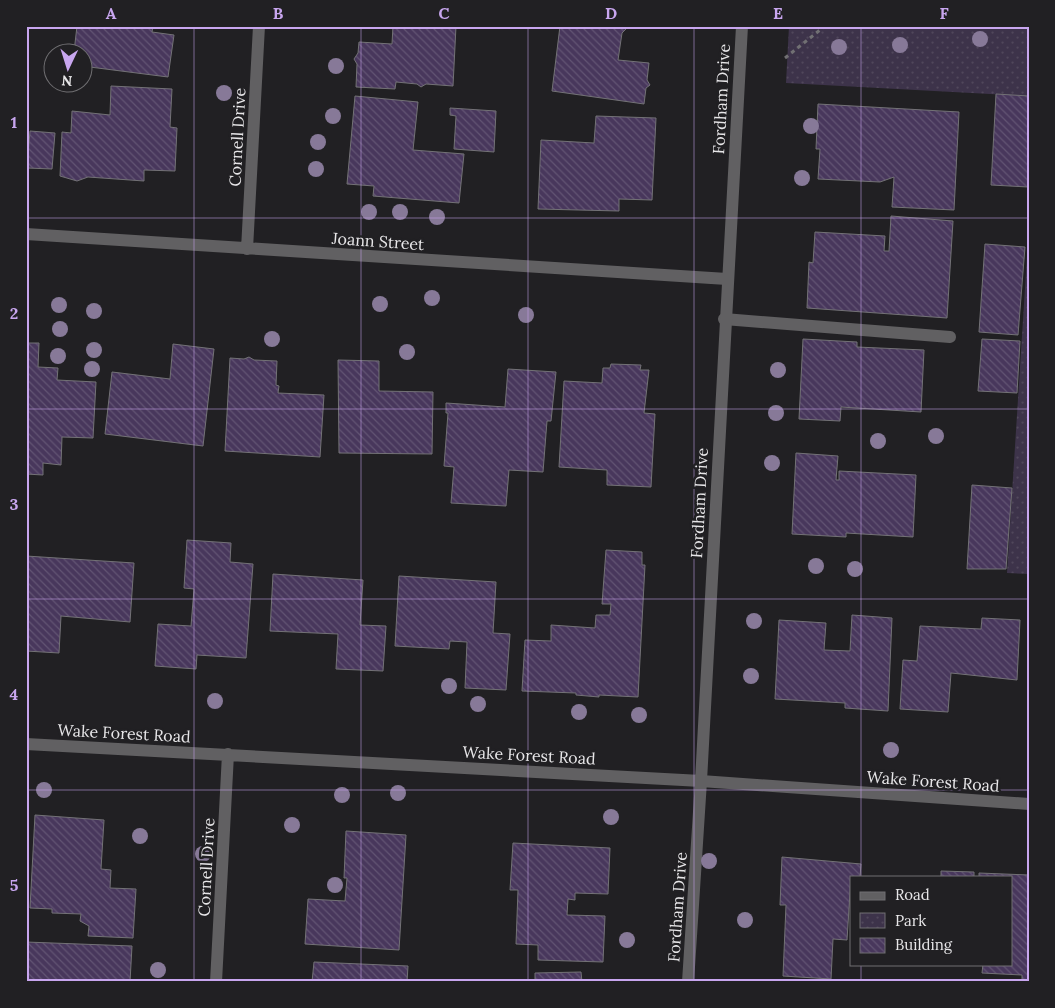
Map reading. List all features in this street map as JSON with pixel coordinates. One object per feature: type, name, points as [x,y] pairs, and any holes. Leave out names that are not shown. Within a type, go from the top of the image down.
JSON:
[{"type":"street","name":"Cornell Drive","points":[[247,249],[259,26]]},
{"type":"street","name":"Fordham Drive","points":[[688,982],[701,781],[724,319],[742,26]]},
{"type":"street","name":"Joann Street","points":[[26,234],[727,279]]},
{"type":"street","points":[[724,319],[950,337]]},
{"type":"street","name":"Wake Forest Road","points":[[26,744],[701,781],[1029,804]]},
{"type":"street","name":"Cornell Drive","points":[[216,982],[228,754]]},
{"type":"path","points":[[785,58],[825,26]]},
{"type":"green space","points":[[789,26],[1029,26],[1029,96],[786,83]]},
{"type":"green space","points":[[1029,225],[1029,574],[1007,573]]},
{"type":"building","points":[[77,26],[153,26],[152,32],[174,35],[168,77],[92,67],[92,42],[75,42]]},
{"type":"building","points":[[393,26],[456,26],[453,86],[426,84],[421,87],[417,84],[396,82],[395,89],[356,87],[357,64],[354,59],[358,53],[359,42],[392,44]]},
{"type":"building","points":[[560,26],[625,26],[626,29],[622,33],[618,60],[649,63],[647,80],[650,85],[646,88],[644,104],[552,91]]},
{"type":"building","points":[[111,86],[172,89],[170,127],[177,128],[175,171],[144,170],[144,181],[88,177],[77,181],[60,176],[62,132],[71,133],[72,111],[110,115]]},
{"type":"building","points":[[996,94],[1029,96],[1028,187],[991,185]]},
{"type":"building","points":[[355,96],[418,102],[413,150],[464,154],[459,203],[373,196],[374,186],[347,184]]},
{"type":"building","points":[[818,104],[959,112],[954,210],[892,207],[894,177],[880,182],[818,179],[820,149],[816,149]]},
{"type":"building","points":[[450,108],[496,111],[494,152],[454,149],[456,116],[450,115]]},
{"type":"building","points":[[596,116],[656,118],[652,200],[619,199],[619,211],[538,209],[541,140],[594,143]]},
{"type":"building","points":[[30,131],[55,133],[52,169],[27,168]]},
{"type":"building","points":[[891,216],[953,221],[947,318],[807,308],[809,262],[813,263],[815,232],[885,236],[884,251],[889,251]]},
{"type":"building","points":[[985,244],[1025,247],[1018,335],[979,332]]},
{"type":"building","points":[[803,339],[857,342],[857,347],[924,350],[921,412],[841,407],[840,421],[799,419]]},
{"type":"building","points":[[982,339],[1020,341],[1017,393],[978,391]]},
{"type":"building","points":[[26,343],[39,343],[38,367],[58,368],[57,380],[96,382],[93,438],[62,437],[61,465],[43,463],[43,475],[26,474]]},
{"type":"building","points":[[173,344],[214,349],[203,446],[105,434],[112,372],[170,379]]},
{"type":"building","points":[[249,357],[254,360],[277,361],[276,385],[279,386],[278,393],[324,395],[320,457],[225,451],[230,358],[244,359]]},
{"type":"building","points":[[338,360],[379,361],[379,391],[433,392],[432,454],[339,453]]},
{"type":"building","points":[[611,364],[641,365],[640,370],[649,370],[644,413],[655,414],[651,487],[607,485],[607,470],[559,467],[564,381],[602,383],[603,368],[610,368]]},
{"type":"building","points":[[508,369],[556,372],[551,421],[547,421],[543,472],[509,470],[506,506],[451,503],[454,467],[444,466],[448,413],[446,413],[446,403],[505,407]]},
{"type":"building","points":[[796,453],[838,456],[836,480],[839,480],[839,471],[916,475],[913,537],[846,533],[846,537],[792,534]]},
{"type":"building","points":[[972,485],[1012,488],[1006,569],[967,569]]},
{"type":"building","points":[[187,540],[231,543],[230,562],[253,564],[246,658],[197,655],[196,669],[155,666],[158,624],[191,626],[194,589],[184,588]]},
{"type":"building","points":[[606,550],[642,552],[642,565],[645,565],[638,697],[599,695],[599,697],[576,695],[576,693],[522,691],[525,640],[551,641],[551,625],[595,628],[596,615],[610,615],[611,604],[602,604]]},
{"type":"building","points":[[26,556],[134,563],[130,622],[61,616],[59,653],[26,651]]},
{"type":"building","points":[[273,574],[363,580],[360,625],[386,626],[383,671],[336,669],[338,634],[270,631]]},
{"type":"building","points":[[399,576],[496,582],[493,633],[510,634],[506,690],[465,688],[467,642],[450,641],[449,649],[395,646]]},
{"type":"building","points":[[852,615],[892,618],[888,711],[845,708],[845,703],[775,699],[779,620],[826,623],[824,650],[850,651]]},
{"type":"building","points":[[982,618],[1020,620],[1017,680],[951,673],[948,712],[900,709],[903,660],[917,661],[920,626],[981,629]]},
{"type":"building","points":[[35,815],[104,820],[101,869],[111,870],[110,888],[136,889],[133,938],[88,936],[89,926],[80,921],[81,914],[52,913],[52,909],[30,908]]},
{"type":"building","points":[[346,831],[406,835],[399,950],[305,944],[308,899],[345,901],[347,878],[344,878]]},
{"type":"building","points":[[513,843],[610,848],[608,894],[575,893],[575,900],[568,899],[567,915],[605,916],[603,962],[538,960],[538,945],[516,944],[518,890],[510,890]]},
{"type":"building","points":[[782,857],[861,864],[860,876],[850,876],[847,940],[833,939],[831,979],[783,976],[786,905],[780,905]]},
{"type":"building","points":[[941,871],[974,872],[974,876],[941,876]]},
{"type":"building","points":[[979,873],[1029,875],[1029,982],[1022,982],[1022,975],[982,973],[983,966],[1012,966],[1012,876],[979,876]]},
{"type":"building","points":[[26,942],[132,946],[130,982],[26,982]]},
{"type":"building","points":[[314,962],[408,966],[407,982],[312,982]]},
{"type":"building","points":[[581,972],[582,982],[535,982],[535,973]]}]
